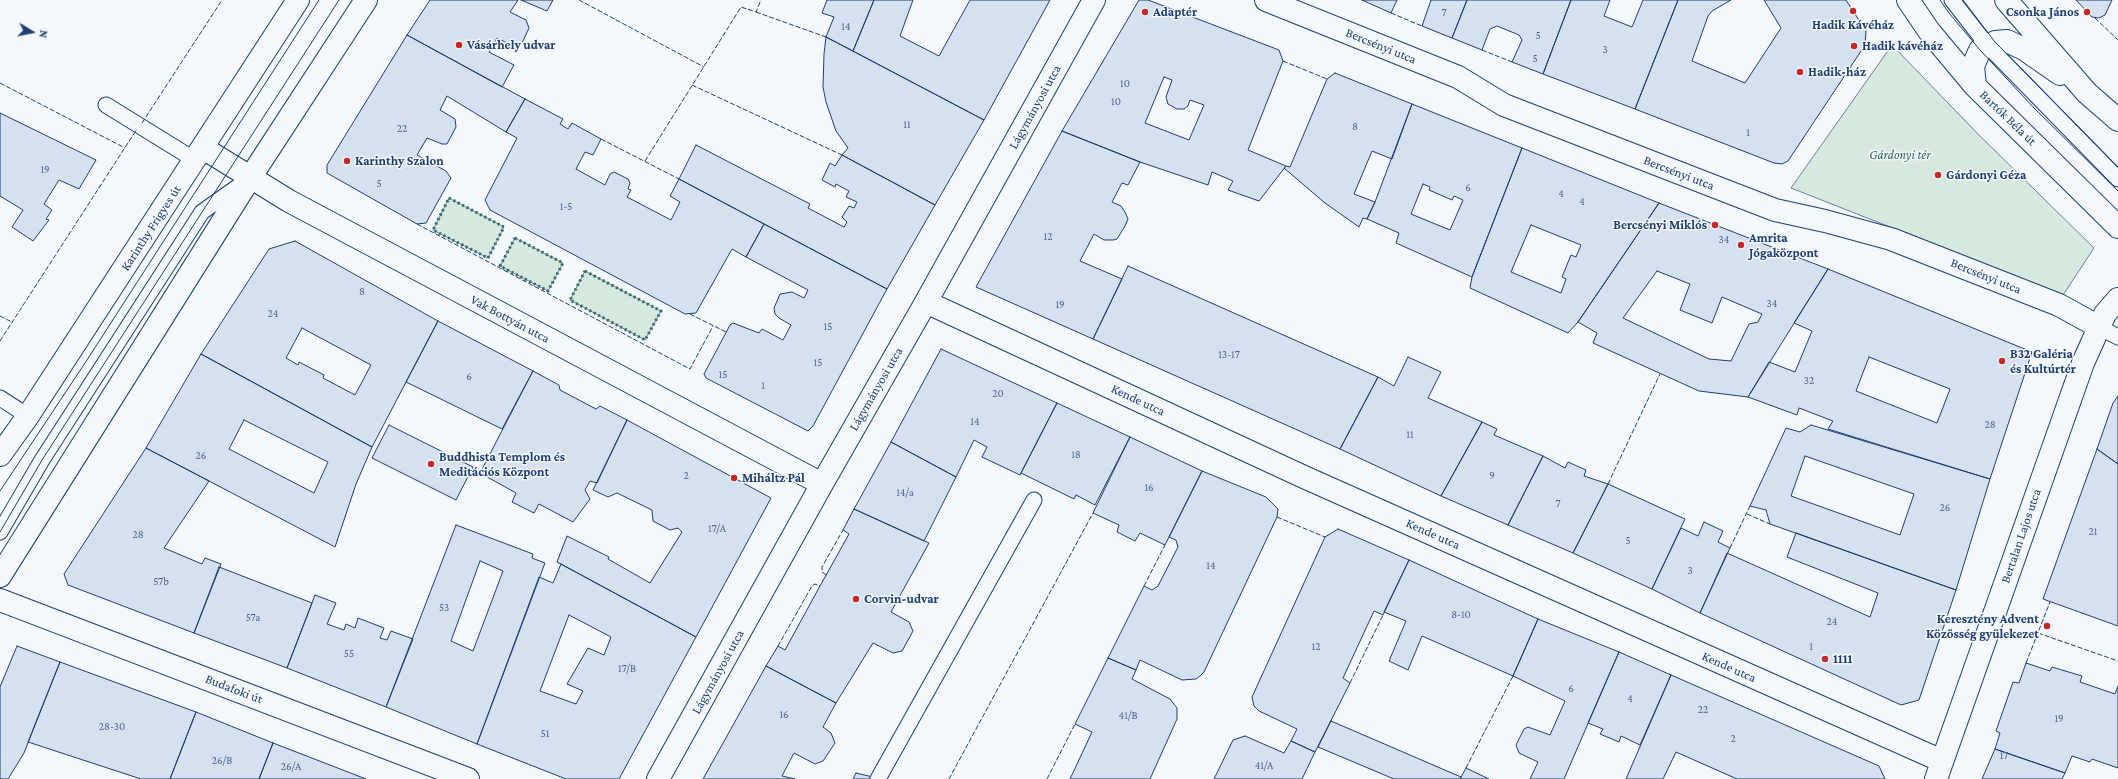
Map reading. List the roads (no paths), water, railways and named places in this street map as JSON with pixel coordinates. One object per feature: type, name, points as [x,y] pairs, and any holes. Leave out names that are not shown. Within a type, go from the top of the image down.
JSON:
[{"type":"street","name":"Karinthy Frigyes út","points":[[0,455],[28,416],[298,0]]},
{"type":"street","points":[[0,576],[250,178],[366,0]]},
{"type":"street","name":"Lágymányosi utca","points":[[658,779],[1094,0]]},
{"type":"street","name":"Bercsényi utca","points":[[1266,0],[1458,77],[1512,108],[1775,210],[1825,221],[1891,239],[2051,302],[2098,327]]},
{"type":"street","name":"Bartók Béla út","points":[[1908,0],[1929,31],[1975,86],[2118,227]]},
{"type":"street","points":[[2006,0],[2087,93]]},
{"type":"street","points":[[1975,86],[1973,66],[1980,50],[1986,45],[1995,42],[2007,41],[2024,49],[2087,93],[2118,120]]},
{"type":"street","name":"Vak Bottyán utca","points":[[199,154],[250,178],[289,201],[822,484]]},
{"type":"street","name":"Bertalan Lajos utca","points":[[1939,770],[2070,397],[2098,327],[2105,314],[2118,299]]},
{"type":"street","name":"Kende utca","points":[[926,302],[1939,770]]},
{"type":"street","name":"Budafoki út","points":[[0,600],[468,779]]},
{"type":"lane","points":[[1952,0],[1986,45],[2118,179]]},
{"type":"lane","points":[[106,105],[199,154]]},
{"type":"lane","points":[[0,532],[42,460],[202,212],[250,178]]},
{"type":"lane","points":[[2098,327],[2118,336]]},
{"type":"lane","points":[[0,398],[28,416]]},
{"type":"lane","points":[[878,779],[1034,500]]},
{"type":"tram line","points":[[0,491],[87,360],[319,0]]},
{"type":"tram line","points":[[0,532],[42,460],[339,0]]},
{"type":"tram line","points":[[1940,0],[1980,50],[2034,108],[2118,191]]},
{"type":"tram line","points":[[1963,0],[1995,42],[2118,167]]},
{"type":"place","name":"Hadik Kávéház","points":[[1853,11]]},
{"type":"place","name":"Adaptér","points":[[1145,12]]},
{"type":"place","name":"Csonka János","points":[[2087,12]]},
{"type":"place","name":"Vásárhely udvar","points":[[459,45]]},
{"type":"place","name":"Hadik kávéház","points":[[1854,46]]},
{"type":"place","name":"Hadik-ház","points":[[1800,72]]},
{"type":"place","name":"Karinthy Szalon","points":[[347,161]]},
{"type":"place","name":"Gárdonyi Géza","points":[[1938,175]]},
{"type":"place","name":"Bercsényi Miklós","points":[[1715,225]]},
{"type":"place","name":"Amrita Jógaközpont","points":[[1741,245]]},
{"type":"place","name":"B32 Galéria és Kultúrtér","points":[[2002,361]]},
{"type":"place","name":"Buddhista Templom és Meditációs Központ","points":[[431,464]]},
{"type":"place","name":"Miháltz Pál","points":[[734,478]]},
{"type":"place","name":"Corvin-udvar","points":[[856,599]]},
{"type":"place","name":"Keresztény Advent Közösség gyülekezet","points":[[2047,626]]},
{"type":"place","name":"1111","points":[[1825,659]]},
{"type":"park label","name":"Gárdonyi tér","points":[[1900,155]]}]
